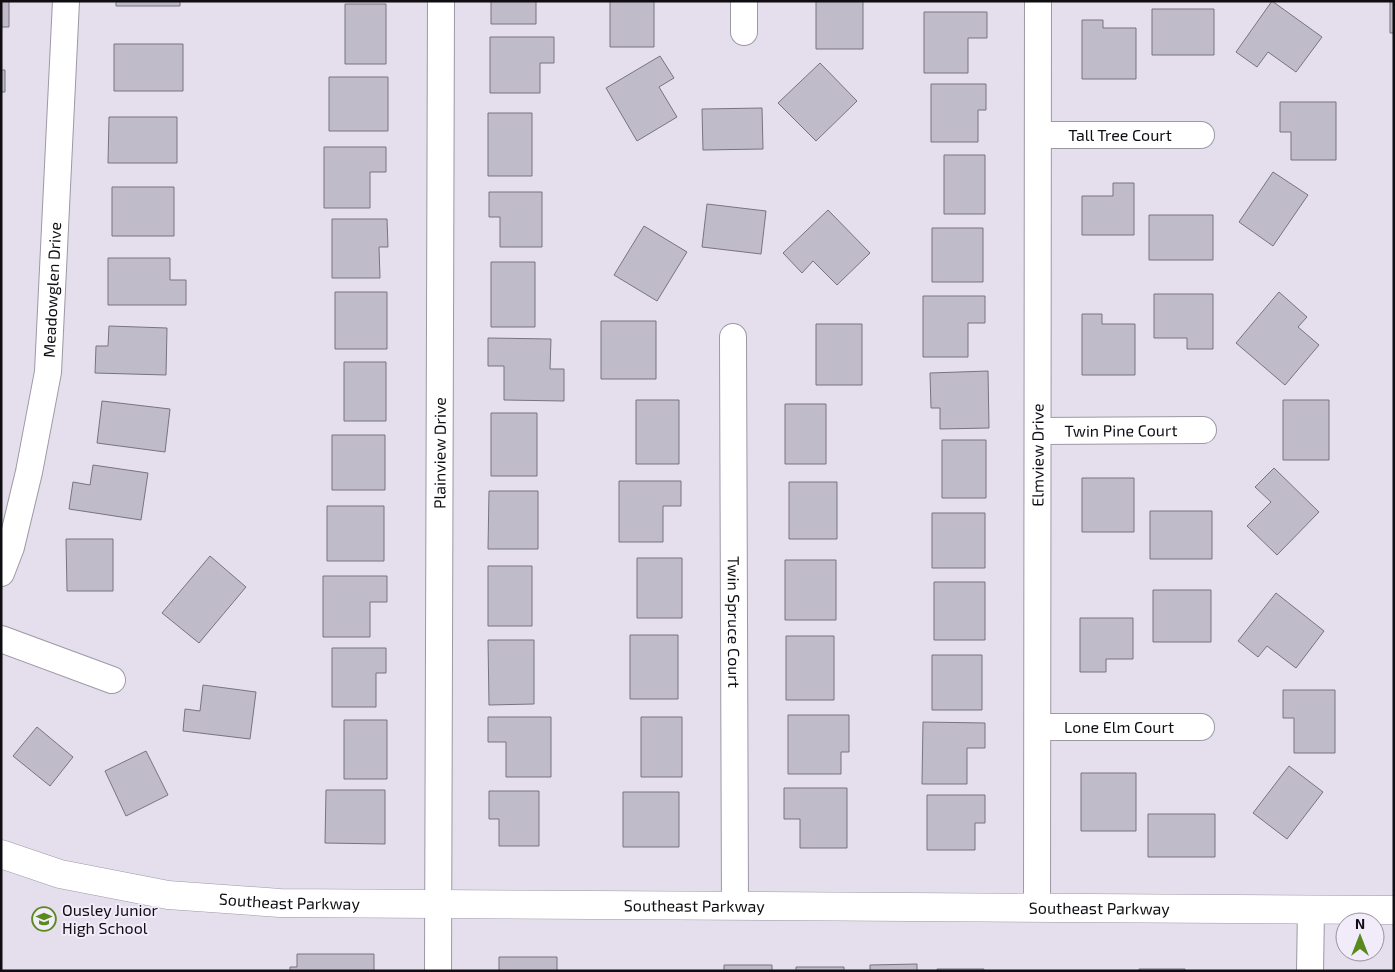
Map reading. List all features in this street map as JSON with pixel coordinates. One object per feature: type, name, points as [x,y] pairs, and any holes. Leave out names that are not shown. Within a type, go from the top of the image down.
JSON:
[{"type":"street","name":"Meadowglen Drive","points":[[1,573],[11,547],[29,472],[48,372],[66,1]]},
{"type":"street","name":"Plainview Drive","points":[[438,971],[441,1]]},
{"type":"street","points":[[744,1],[744,32]]},
{"type":"street","name":"Elmview Drive","points":[[1037,907],[1038,1]]},
{"type":"street","name":"Tall Tree Court","points":[[1039,135],[1200,136]]},
{"type":"street","name":"Twin Spruce Court","points":[[733,337],[735,906]]},
{"type":"street","name":"Twin Pine Court","points":[[1039,431],[1203,430]]},
{"type":"street","points":[[1,639],[112,680]]},
{"type":"street","name":"Lone Elm Court","points":[[1038,727],[1201,727]]},
{"type":"street","name":"Southeast Parkway","points":[[1,854],[60,874],[168,895],[280,903],[1394,910]]},
{"type":"street","points":[[1310,971],[1312,910]]},
{"type":"building","points":[[1,1],[9,1],[9,27],[1,27]]},
{"type":"building","points":[[116,1],[180,1],[180,6],[116,6]]},
{"type":"building","points":[[491,1],[536,1],[536,24],[491,24]]},
{"type":"building","points":[[610,1],[654,1],[654,47],[610,47]]},
{"type":"building","points":[[816,1],[863,1],[863,49],[816,49]]},
{"type":"building","points":[[1272,1],[1322,37],[1296,72],[1268,52],[1257,67],[1236,52]]},
{"type":"building","points":[[1390,1],[1394,1],[1394,33],[1390,33]]},
{"type":"building","points":[[345,4],[386,4],[386,64],[345,64]]},
{"type":"building","points":[[1152,9],[1214,9],[1214,55],[1152,55]]},
{"type":"building","points":[[924,12],[987,12],[987,38],[968,38],[968,73],[924,73]]},
{"type":"building","points":[[1082,20],[1103,20],[1103,28],[1136,28],[1136,79],[1082,79]]},
{"type":"building","points":[[490,37],[554,37],[554,63],[540,63],[540,93],[490,93]]},
{"type":"building","points":[[114,44],[183,44],[183,91],[114,91]]},
{"type":"building","points":[[660,56],[674,78],[659,87],[677,117],[637,141],[606,88]]},
{"type":"building","points":[[820,63],[857,101],[816,141],[778,103]]},
{"type":"building","points":[[1,70],[5,70],[5,92],[1,92]]},
{"type":"building","points":[[329,77],[388,77],[388,131],[329,131]]},
{"type":"building","points":[[931,84],[986,84],[986,110],[978,110],[978,142],[931,142]]},
{"type":"building","points":[[1280,102],[1336,102],[1336,160],[1291,160],[1291,132],[1280,132]]},
{"type":"building","points":[[762,108],[763,149],[703,150],[702,109]]},
{"type":"building","points":[[488,113],[532,113],[532,176],[488,176]]},
{"type":"building","points":[[109,117],[177,117],[177,163],[108,163]]},
{"type":"building","points":[[324,147],[386,147],[386,172],[370,172],[370,208],[324,208]]},
{"type":"building","points":[[944,155],[985,155],[985,214],[944,214]]},
{"type":"building","points":[[1273,172],[1308,195],[1273,246],[1239,222]]},
{"type":"building","points":[[1113,183],[1134,183],[1134,235],[1082,235],[1082,196],[1113,196]]},
{"type":"building","points":[[112,187],[174,187],[174,236],[112,236]]},
{"type":"building","points":[[489,192],[542,192],[542,247],[500,247],[500,217],[489,217]]},
{"type":"building","points":[[707,204],[766,211],[761,254],[702,247]]},
{"type":"building","points":[[828,210],[870,253],[837,285],[813,261],[802,273],[783,253]]},
{"type":"building","points":[[1149,215],[1213,215],[1213,260],[1149,260]]},
{"type":"building","points":[[332,219],[387,219],[388,247],[379,247],[380,278],[332,278]]},
{"type":"building","points":[[644,226],[687,252],[657,301],[614,275]]},
{"type":"building","points":[[932,228],[983,228],[983,282],[932,282]]},
{"type":"building","points":[[108,258],[170,258],[170,280],[186,280],[186,305],[108,305]]},
{"type":"building","points":[[491,262],[535,262],[535,327],[491,327]]},
{"type":"building","points":[[335,292],[387,292],[387,349],[335,349]]},
{"type":"building","points":[[1279,292],[1307,317],[1298,327],[1319,345],[1285,385],[1236,343]]},
{"type":"building","points":[[1154,294],[1213,294],[1213,349],[1187,349],[1187,338],[1154,338]]},
{"type":"building","points":[[923,296],[985,296],[985,323],[968,323],[968,357],[923,357]]},
{"type":"building","points":[[1082,314],[1102,314],[1102,324],[1135,324],[1135,375],[1082,375]]},
{"type":"building","points":[[601,321],[656,321],[656,379],[601,379]]},
{"type":"building","points":[[816,324],[862,324],[862,385],[816,385]]},
{"type":"building","points":[[109,326],[167,328],[166,375],[95,373],[96,346],[108,346]]},
{"type":"building","points":[[488,338],[551,339],[550,369],[564,369],[564,401],[504,400],[504,366],[488,366]]},
{"type":"building","points":[[344,362],[386,362],[386,421],[344,421]]},
{"type":"building","points":[[988,371],[989,428],[940,429],[940,408],[931,408],[930,373]]},
{"type":"building","points":[[636,400],[679,400],[679,464],[636,464]]},
{"type":"building","points":[[1283,400],[1329,400],[1329,460],[1283,460]]},
{"type":"building","points":[[102,401],[170,409],[165,452],[97,443]]},
{"type":"building","points":[[785,404],[826,404],[826,464],[785,464]]},
{"type":"building","points":[[491,413],[537,413],[537,476],[491,476]]},
{"type":"building","points":[[332,435],[385,435],[385,490],[332,490]]},
{"type":"building","points":[[942,440],[986,440],[986,498],[942,498]]},
{"type":"building","points":[[93,465],[148,473],[141,520],[69,509],[73,482],[90,485]]},
{"type":"building","points":[[1274,468],[1319,512],[1277,555],[1247,526],[1271,502],[1255,487]]},
{"type":"building","points":[[1082,478],[1134,478],[1134,532],[1082,532]]},
{"type":"building","points":[[619,481],[681,481],[681,506],[663,506],[663,542],[619,542]]},
{"type":"building","points":[[789,482],[837,482],[837,539],[789,539]]},
{"type":"building","points":[[489,491],[538,491],[538,549],[488,549]]},
{"type":"building","points":[[327,506],[384,506],[384,561],[327,561]]},
{"type":"building","points":[[1150,511],[1212,511],[1212,559],[1150,559]]},
{"type":"building","points":[[932,513],[985,513],[985,568],[932,568]]},
{"type":"building","points":[[66,539],[113,539],[113,591],[67,591]]},
{"type":"building","points":[[210,556],[246,587],[199,643],[162,613]]},
{"type":"building","points":[[637,558],[682,558],[682,618],[637,618]]},
{"type":"building","points":[[785,560],[836,560],[836,620],[785,620]]},
{"type":"building","points":[[488,566],[532,566],[532,626],[488,626]]},
{"type":"building","points":[[323,576],[387,576],[387,602],[370,602],[370,637],[323,637]]},
{"type":"building","points":[[934,582],[985,582],[985,640],[934,640]]},
{"type":"building","points":[[1153,590],[1211,590],[1211,642],[1153,642]]},
{"type":"building","points":[[1276,593],[1324,631],[1296,668],[1267,646],[1258,657],[1238,641]]},
{"type":"building","points":[[1080,618],[1133,618],[1133,659],[1106,659],[1106,672],[1080,672]]},
{"type":"building","points":[[630,635],[678,635],[678,699],[630,699]]},
{"type":"building","points":[[786,636],[834,636],[834,700],[786,700]]},
{"type":"building","points":[[488,640],[534,640],[534,704],[489,705]]},
{"type":"building","points":[[332,648],[386,648],[386,673],[376,673],[376,707],[332,707]]},
{"type":"building","points":[[932,655],[982,655],[982,710],[932,710]]},
{"type":"building","points":[[203,685],[256,692],[250,739],[183,731],[185,709],[200,711]]},
{"type":"building","points":[[1283,690],[1335,690],[1335,753],[1294,753],[1294,718],[1283,718]]},
{"type":"building","points":[[788,715],[849,715],[849,752],[841,752],[841,774],[788,774]]},
{"type":"building","points":[[488,717],[551,717],[551,777],[506,777],[506,742],[488,742]]},
{"type":"building","points":[[641,717],[682,717],[682,777],[641,777]]},
{"type":"building","points":[[344,720],[387,720],[387,779],[344,779]]},
{"type":"building","points":[[923,722],[985,723],[985,748],[967,748],[967,784],[922,784]]},
{"type":"building","points":[[37,727],[73,757],[50,786],[13,756]]},
{"type":"building","points":[[146,751],[168,795],[126,816],[105,771]]},
{"type":"building","points":[[1289,766],[1323,792],[1287,839],[1253,813]]},
{"type":"building","points":[[1081,773],[1136,773],[1136,831],[1081,831]]},
{"type":"building","points":[[784,788],[847,788],[847,848],[800,848],[800,819],[784,819]]},
{"type":"building","points":[[326,790],[385,790],[385,844],[325,843]]},
{"type":"building","points":[[489,791],[539,791],[539,846],[499,846],[499,819],[489,819]]},
{"type":"building","points":[[623,792],[679,792],[679,847],[623,847]]},
{"type":"building","points":[[927,795],[985,795],[985,823],[975,823],[975,850],[927,850]]},
{"type":"building","points":[[1148,814],[1215,814],[1215,857],[1148,857]]},
{"type":"building","points":[[297,954],[374,954],[374,971],[290,971],[290,967],[297,967]]},
{"type":"building","points":[[499,957],[557,957],[557,971],[499,971]]},
{"type":"building","points":[[917,964],[917,971],[870,971],[870,965]]},
{"type":"building","points":[[724,965],[772,965],[772,971],[724,971]]},
{"type":"building","points":[[796,967],[844,967],[844,971],[796,971]]},
{"type":"building","points":[[937,969],[984,969],[984,971],[937,971]]},
{"type":"building","points":[[1139,969],[1185,969],[1185,971],[1139,971]]},
{"type":"place","name":"Ousley Junior High School","points":[[44,919]]}]
